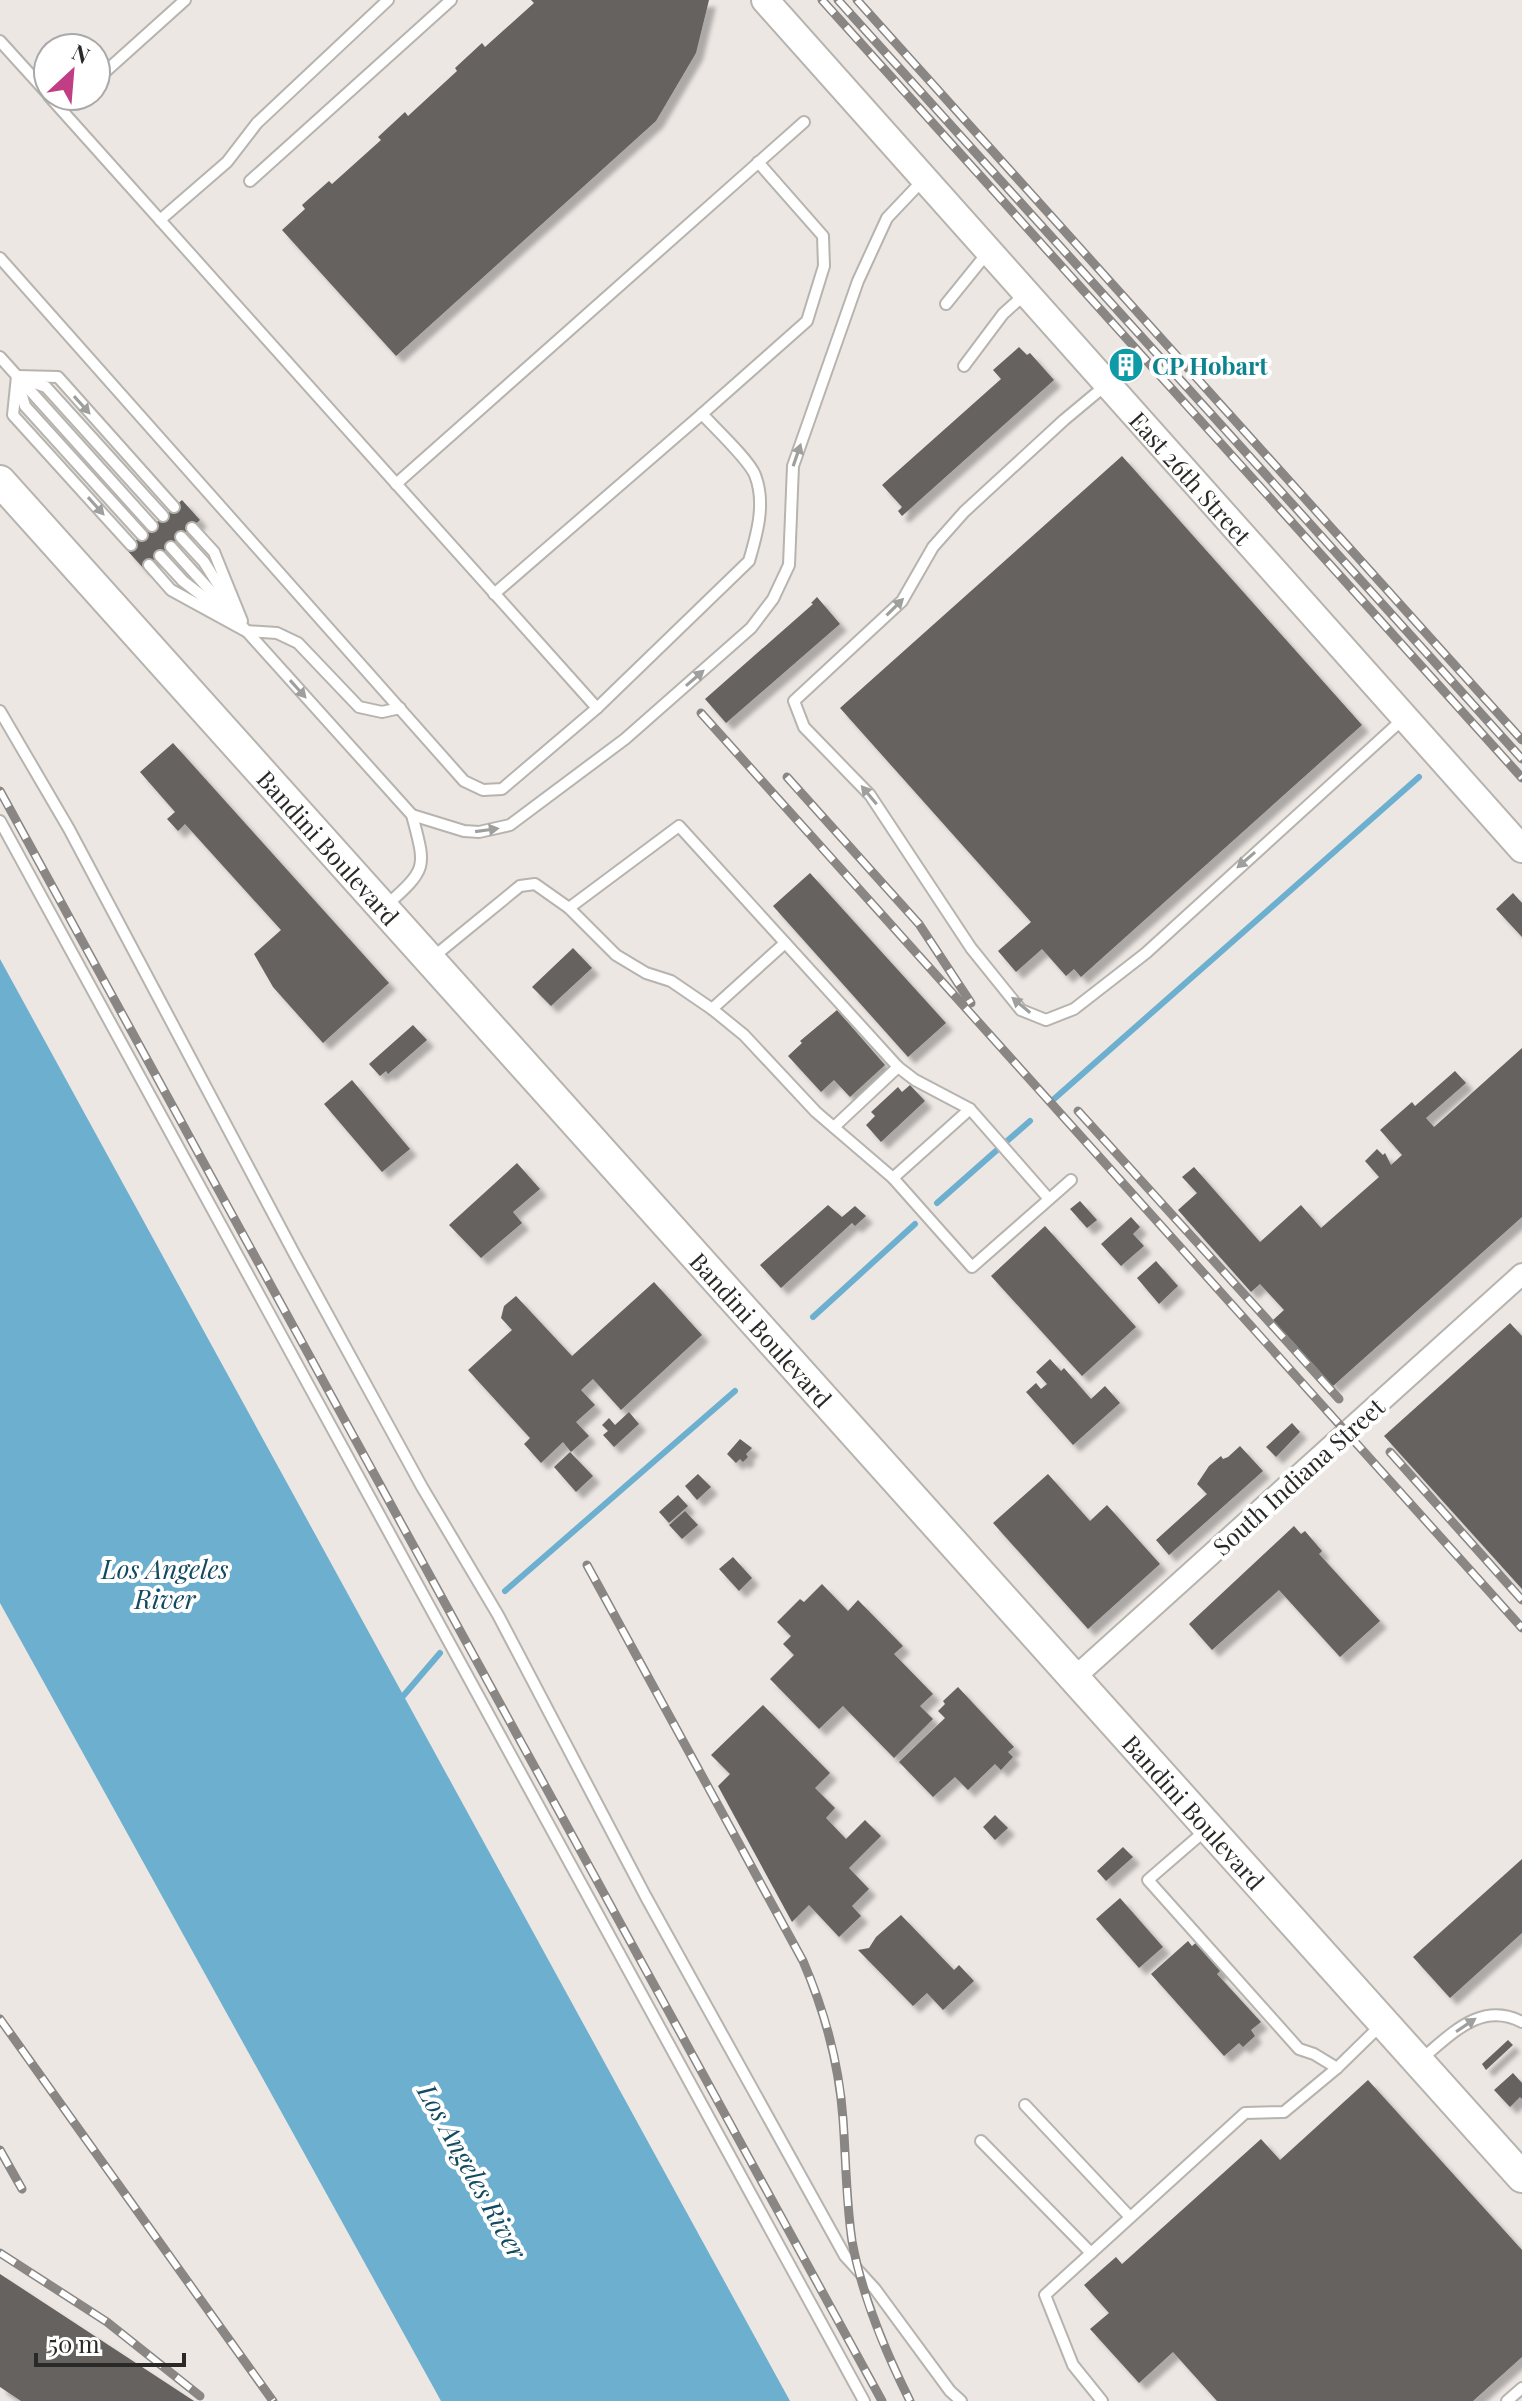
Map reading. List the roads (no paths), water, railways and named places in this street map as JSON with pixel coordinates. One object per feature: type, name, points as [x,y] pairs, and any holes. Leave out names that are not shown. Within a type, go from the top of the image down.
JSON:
[{"type":"main road","name":"Bandini Boulevard","points":[[0,481],[1522,2176]]},
{"type":"street","name":"East 26th Street","points":[[765,0],[1522,849]]},
{"type":"street","name":"South Indiana Street","points":[[1074,1678],[1522,1274]]},
{"type":"lane","points":[[112,66],[185,0]]},
{"type":"lane","points":[[160,220],[227,162],[257,123],[388,0]]},
{"type":"lane","points":[[250,181],[451,0]]},
{"type":"lane","points":[[0,41],[32,76]]},
{"type":"lane","points":[[64,112],[597,708]]},
{"type":"lane","points":[[396,484],[804,122]]},
{"type":"lane","points":[[494,594],[807,321],[824,266],[823,236],[758,162]]},
{"type":"lane","points":[[412,815],[464,831],[479,832],[510,825],[625,739],[763,614],[781,584],[789,561],[793,466],[858,281],[887,218],[924,179]]},
{"type":"lane","points":[[946,304],[988,252]]},
{"type":"lane","points":[[0,258],[464,781],[483,790],[502,789],[597,708],[749,561],[758,530],[760,499],[754,473],[702,414]]},
{"type":"lane","points":[[964,366],[1003,314],[1026,293]]},
{"type":"lane","points":[[0,357],[152,526]]},
{"type":"lane","points":[[17,376],[58,377],[174,507]]},
{"type":"lane","points":[[17,376],[46,387],[163,516]]},
{"type":"lane","points":[[17,376],[25,406],[142,535]]},
{"type":"lane","points":[[17,376],[13,415],[131,545]]},
{"type":"lane","points":[[1107,385],[964,512],[933,547],[902,601],[794,701],[804,727],[870,795],[971,948],[1021,1010],[1046,1020],[1074,1009],[1146,953],[1404,717]]},
{"type":"lane","points":[[192,528],[214,552],[246,631]]},
{"type":"lane","points":[[181,537],[204,562],[246,631]]},
{"type":"lane","points":[[171,547],[412,815],[420,847],[420,870],[416,879],[383,908]]},
{"type":"lane","points":[[160,556],[183,581],[246,631]]},
{"type":"lane","points":[[149,565],[171,590],[246,631],[277,633],[298,643],[359,707],[382,712],[400,708]]},
{"type":"lane","points":[[0,711],[69,829],[295,1255],[422,1487],[498,1615],[646,1897],[845,2256],[875,2289],[919,2352],[961,2401]]},
{"type":"lane","points":[[0,821],[864,2401]]},
{"type":"lane","points":[[569,908],[679,826],[898,1067],[915,1080],[970,1109],[1049,1199]]},
{"type":"lane","points":[[429,960],[520,886],[535,884],[569,908],[616,955],[646,973],[671,981],[744,1035],[789,1085],[893,1178],[972,1267],[1071,1180]]},
{"type":"lane","points":[[712,1009],[785,943]]},
{"type":"lane","points":[[834,1127],[898,1067]]},
{"type":"lane","points":[[893,1178],[970,1109]]},
{"type":"lane","points":[[1209,1828],[1148,1880],[1299,2049],[1337,2068]]},
{"type":"lane","points":[[1418,2061],[1476,2017],[1508,2017],[1522,2022]]},
{"type":"lane","points":[[1102,2401],[1073,2365],[1045,2295],[1245,2113],[1284,2112],[1337,2068],[1384,2022]]},
{"type":"lane","points":[[1025,2105],[1130,2217]]},
{"type":"lane","points":[[981,2141],[1091,2253]]},
{"type":"lane","points":[[1507,2401],[1522,2388]]},
{"type":"water","name":"Los Angeles River","points":[[0,959],[790,2401],[441,2401],[0,1603]]},
{"type":"waterway","points":[[1054,1099],[1419,777]]},
{"type":"waterway","points":[[1007,1141],[1030,1121]]},
{"type":"waterway","points":[[937,1203],[997,1150]]},
{"type":"waterway","points":[[813,1317],[915,1224]]},
{"type":"waterway","points":[[505,1591],[735,1391]]},
{"type":"waterway","points":[[398,1702],[440,1653]]},
{"type":"railway","points":[[822,0],[1522,778]]},
{"type":"railway","points":[[838,0],[1522,759]]},
{"type":"railway","points":[[857,0],[1522,740]]},
{"type":"railway","points":[[701,713],[1522,1628]]},
{"type":"railway","points":[[787,777],[919,924],[971,1003]]},
{"type":"railway","points":[[0,791],[882,2401]]},
{"type":"railway","points":[[1078,1111],[1339,1399]]},
{"type":"railway","points":[[1390,1452],[1522,1600]]},
{"type":"railway","points":[[587,1565],[811,1980],[830,2038],[838,2078],[848,2210],[856,2262],[875,2323],[910,2401]]},
{"type":"railway","points":[[0,2019],[273,2401]]},
{"type":"railway","points":[[0,2150],[22,2189]]},
{"type":"railway","points":[[0,2253],[107,2322],[200,2396]]},
{"type":"place","name":"CP Hobart","points":[[1126,365]]}]
